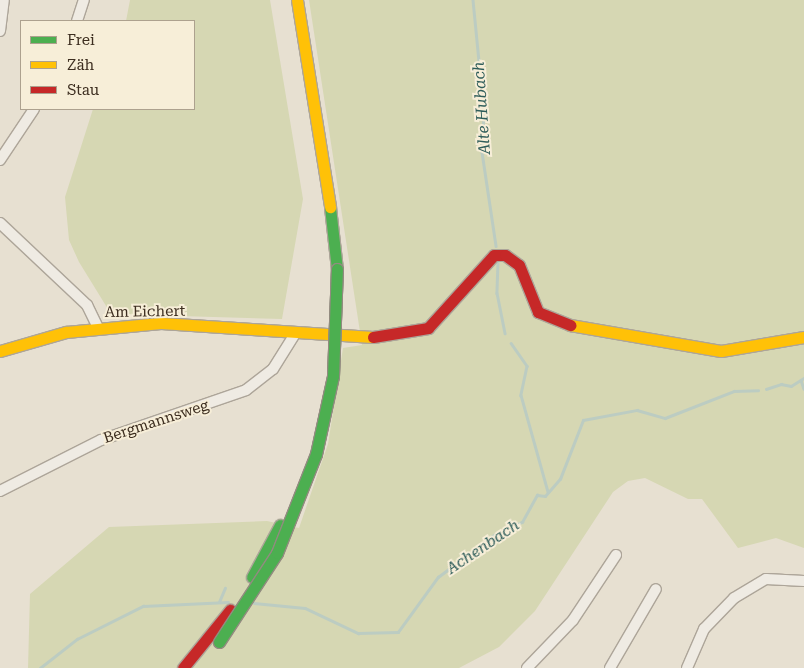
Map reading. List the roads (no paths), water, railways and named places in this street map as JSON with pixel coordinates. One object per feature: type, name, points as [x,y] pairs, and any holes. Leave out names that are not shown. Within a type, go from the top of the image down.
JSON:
[{"type":"main road","points":[[183,668],[227,615],[256,571],[299,476],[323,374],[332,270],[289,0]]},
{"type":"main road","points":[[196,668],[264,576],[308,479],[333,376],[332,270],[324,159],[297,0]]},
{"type":"main road","name":"Am Eichert","points":[[0,351],[66,332],[161,324],[352,339],[428,328],[479,267],[494,255],[505,255],[519,265],[538,312],[555,322],[721,351],[804,337]]},
{"type":"street","points":[[0,31],[4,0]]},
{"type":"street","points":[[77,20],[84,0]]},
{"type":"street","points":[[0,160],[33,110]]},
{"type":"street","points":[[0,223],[87,305],[98,328]]},
{"type":"street","name":"Bergmannsweg","points":[[0,491],[101,440],[246,390],[273,369],[294,335]]},
{"type":"street","points":[[527,668],[573,620],[616,555]]},
{"type":"street","points":[[687,668],[704,629],[734,598],[766,579],[804,581]]},
{"type":"street","points":[[610,668],[656,589]]},
{"type":"waterway","name":"Alte Hubach","points":[[473,0],[484,113],[482,152],[496,246]]},
{"type":"waterway","points":[[498,262],[497,293],[505,333]]},
{"type":"waterway","points":[[511,343],[527,366],[521,395],[548,492]]},
{"type":"waterway","name":"Achenbach","points":[[766,389],[781,384],[791,386],[804,378]]},
{"type":"waterway","points":[[801,380],[804,389]]},
{"type":"waterway","name":"Achenbach","points":[[254,603],[305,608],[358,633],[398,632],[438,577],[494,535],[522,522],[537,495],[545,496],[560,479],[583,420],[637,410],[665,418],[734,391],[758,390]]},
{"type":"waterway","points":[[219,602],[225,588]]},
{"type":"waterway","name":"Achenbach","points":[[40,668],[77,639],[143,606],[228,602]]}]
